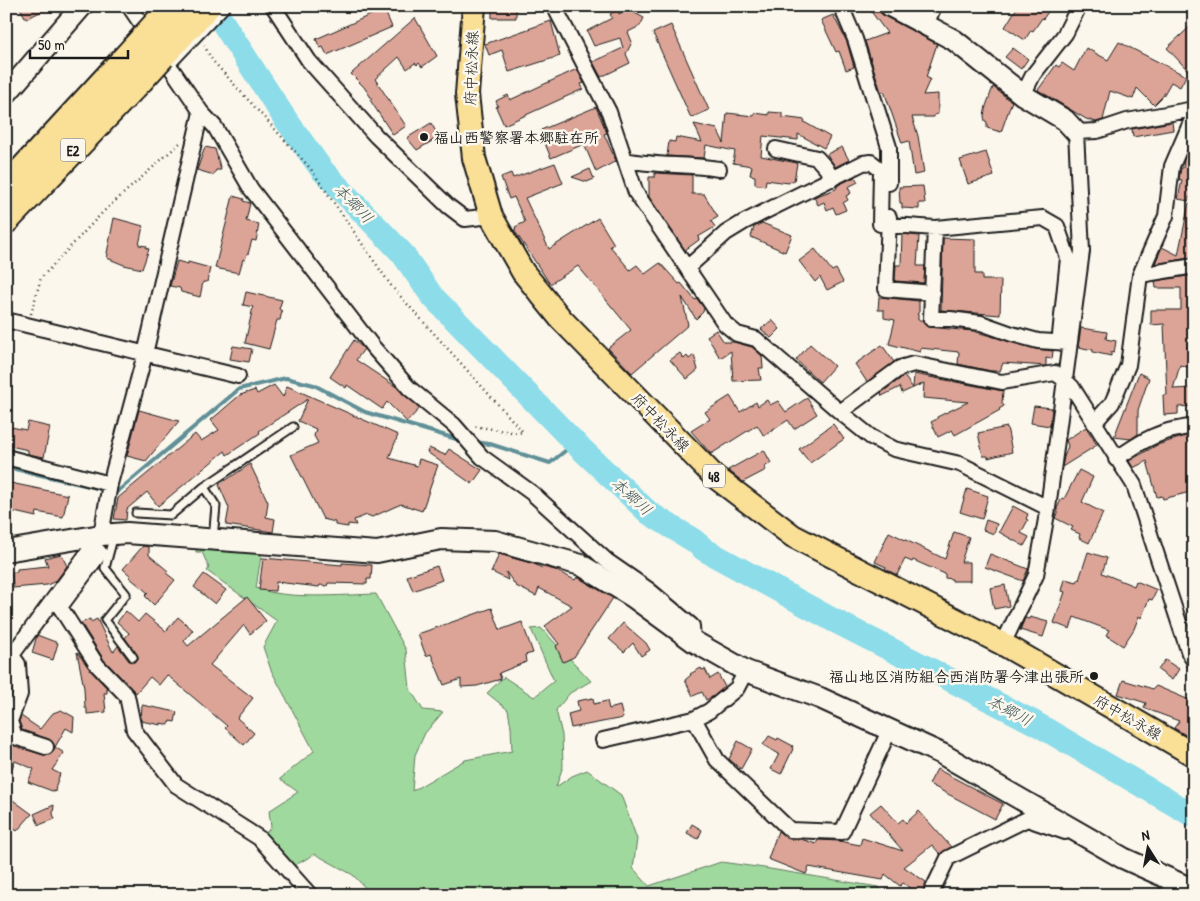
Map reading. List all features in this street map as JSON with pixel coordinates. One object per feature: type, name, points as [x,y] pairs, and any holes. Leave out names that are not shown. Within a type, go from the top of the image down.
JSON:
[{"type":"highway","name":"E2","points":[[6,220],[140,80],[207,6]]},
{"type":"highway","name":"E2","points":[[6,188],[80,108],[164,10]]},
{"type":"main road","name":"府中松永線","points":[[474,6],[467,94],[474,158],[491,216],[523,272],[561,319],[714,476],[793,536],[1003,644],[1194,755]]},
{"type":"street","points":[[6,94],[82,6]]},
{"type":"street","points":[[129,6],[201,112],[215,128],[251,189],[373,347],[409,388],[454,425],[482,457],[532,493],[608,561],[649,590],[692,626],[693,641]]},
{"type":"street","points":[[554,6],[608,112],[636,193],[725,324],[737,334],[756,339],[871,437],[894,449],[960,464],[1048,508]]},
{"type":"street","points":[[841,6],[855,39],[889,147],[890,224],[886,289],[932,292]]},
{"type":"street","points":[[890,6],[954,40],[1023,95],[1065,120],[1076,132],[1082,251],[1048,508],[1036,576],[1003,644]]},
{"type":"street","points":[[926,25],[934,6]]},
{"type":"street","points":[[1023,95],[1033,75],[1065,34],[1079,6]]},
{"type":"street","points":[[275,7],[309,61],[376,136],[448,206],[465,219],[491,216]]},
{"type":"street","points":[[1076,132],[1097,131],[1127,121],[1194,109]]},
{"type":"street","points":[[201,112],[145,354],[110,484],[98,540],[100,553],[60,608],[97,665],[127,696],[134,730],[176,785],[259,838],[310,895]]},
{"type":"street","points":[[1094,423],[1112,403],[1128,365],[1140,275],[1166,216],[1172,166],[1194,115]]},
{"type":"street","points":[[196,133],[215,128]]},
{"type":"street","points":[[776,149],[817,158],[826,168],[832,179]]},
{"type":"street","points":[[625,160],[650,165],[694,165],[720,168]]},
{"type":"street","points":[[687,268],[726,234],[744,222],[863,163],[872,162],[881,170],[880,224],[936,228],[1043,218],[1058,226],[1068,258],[1060,334],[1070,342]]},
{"type":"street","points":[[936,228],[931,320],[950,318],[980,323],[1038,341],[1070,342]]},
{"type":"street","points":[[1140,275],[1194,266]]},
{"type":"street","points":[[6,320],[238,376]]},
{"type":"street","points":[[840,412],[900,368],[914,364],[1002,382],[1055,373],[1065,380],[1072,387],[1134,486],[1189,653],[1194,661]]},
{"type":"street","points":[[1116,459],[1143,440],[1163,432],[1189,427],[1194,428]]},
{"type":"street","points":[[6,457],[110,484]]},
{"type":"street","points":[[6,551],[98,540],[127,533],[377,552],[441,540],[495,541],[581,565],[634,597],[693,641],[746,671],[820,698],[942,754],[1180,890]]},
{"type":"street","points":[[46,747],[15,737],[10,721],[20,694],[18,664],[9,660],[98,540]]},
{"type":"street","points":[[604,740],[694,719],[709,711],[737,688],[746,671]]},
{"type":"street","points":[[694,719],[718,760],[790,830],[842,832],[890,729]]},
{"type":"street","points":[[932,894],[948,858],[1027,819],[1096,843]]},
{"type":"lane","points":[[164,71],[227,6]]},
{"type":"lane","points":[[40,184],[117,116]]},
{"type":"lane","points":[[136,513],[171,516],[204,487],[293,427]]},
{"type":"lane","points":[[204,487],[216,506],[212,540]]},
{"type":"lane","points":[[98,540],[112,542],[105,568],[126,594],[105,620],[133,657]]},
{"type":"path","points":[[203,42],[212,60],[310,168],[392,287],[523,432],[454,425]]},
{"type":"path","points":[[27,325],[41,278],[103,212],[186,137],[196,133]]},
{"type":"green space","points":[[197,544],[262,550],[256,588],[268,592],[314,596],[376,594],[406,650],[410,689],[423,710],[443,712],[425,733],[415,755],[412,791],[465,760],[512,751],[508,710],[487,693],[504,677],[534,697],[554,681],[531,629],[541,628],[591,681],[570,693],[556,710],[562,735],[563,766],[556,787],[572,776],[587,770],[621,795],[637,839],[633,868],[649,886],[721,862],[878,887],[886,895],[372,895],[353,875],[315,854],[290,868],[264,835],[271,827],[269,811],[298,792],[280,779],[314,751],[271,670],[263,647],[277,621],[207,571],[209,568],[202,552],[196,552]]},
{"type":"building","points":[[19,6],[52,6],[26,19]]},
{"type":"building","points":[[492,6],[516,6],[516,18],[492,18]]},
{"type":"building","points":[[867,6],[937,44],[926,77],[930,79],[923,95],[938,94],[938,114],[934,115],[934,117],[912,117],[918,136],[924,173],[914,175],[909,141],[902,143],[884,91],[881,92],[865,41],[887,33]]},
{"type":"building","points":[[1018,6],[1052,6],[1033,31],[1031,30],[1025,40],[1005,27]]},
{"type":"building","points":[[384,9],[392,27],[327,55],[323,47],[320,48],[316,39]]},
{"type":"building","points":[[627,9],[644,18],[640,26],[628,32],[632,42],[626,54],[630,63],[601,77],[593,62],[623,48],[620,38],[594,46],[587,31],[612,18],[610,14],[618,10],[619,14]]},
{"type":"building","points":[[833,15],[847,42],[854,67],[846,70],[839,51],[836,52],[821,20]]},
{"type":"building","points":[[415,18],[437,56],[422,67],[419,63],[417,65],[415,63],[407,69],[399,57],[375,79],[406,126],[393,135],[370,100],[372,99],[364,87],[351,74]]},
{"type":"building","points":[[551,21],[560,56],[509,72],[502,50],[489,55],[485,44]]},
{"type":"building","points":[[1194,23],[1194,77],[1167,48]]},
{"type":"building","points":[[671,25],[709,110],[691,118],[653,33]]},
{"type":"building","points":[[1119,42],[1186,76],[1180,87],[1171,82],[1163,96],[1154,105],[1137,88],[1133,99],[1110,91],[1103,120],[1096,122],[1086,119],[1038,90],[1056,65],[1059,67],[1062,63],[1074,71],[1086,48],[1108,60]]},
{"type":"building","points":[[1013,48],[1028,59],[1021,69],[1005,57]]},
{"type":"building","points":[[577,69],[584,83],[581,84],[583,89],[504,125],[496,107],[498,106],[496,101],[508,95],[510,100]]},
{"type":"building","points":[[993,87],[1012,101],[1001,132],[987,128],[984,116]]},
{"type":"building","points":[[596,107],[607,133],[604,134],[616,161],[596,172],[584,144],[551,158],[541,130]]},
{"type":"building","points":[[769,112],[782,113],[782,117],[805,120],[804,122],[830,137],[824,148],[798,134],[798,140],[763,136],[761,156],[797,163],[794,181],[789,183],[766,180],[765,186],[755,184],[755,176],[750,175],[752,166],[733,163],[735,151],[706,145],[704,158],[667,156],[669,141],[675,142],[676,137],[702,142],[694,124],[717,129],[724,143],[727,113],[754,116],[755,113],[769,115]]},
{"type":"building","points":[[1172,122],[1173,130],[1133,137],[1132,129]]},
{"type":"building","name":"福山西警察署本郷駐在所","points":[[431,123],[439,137],[417,150],[407,138]]},
{"type":"building","points":[[1194,138],[1194,198],[1189,197],[1189,201],[1178,199],[1182,180],[1179,179],[1181,168],[1183,168],[1184,160]]},
{"type":"building","points":[[205,147],[215,149],[221,170],[216,170],[214,175],[197,170]]},
{"type":"building","points":[[842,147],[849,160],[835,167],[827,154]]},
{"type":"building","points":[[986,152],[994,176],[968,184],[960,160]]},
{"type":"building","points":[[555,163],[563,183],[525,198],[549,249],[598,218],[614,244],[610,246],[630,270],[637,265],[645,274],[660,263],[704,308],[703,312],[696,319],[682,297],[688,325],[632,373],[608,348],[631,330],[578,266],[550,284],[514,230],[516,230],[515,227],[525,222],[514,197],[509,199],[501,177],[511,173],[513,178]]},
{"type":"building","points":[[590,169],[594,179],[587,182],[572,177]]},
{"type":"building","points":[[655,173],[692,175],[692,194],[704,194],[718,217],[711,221],[715,227],[698,237],[699,240],[685,250],[649,197],[649,177],[655,177]]},
{"type":"building","points":[[855,177],[858,182],[848,187],[851,193],[846,196],[848,200],[843,203],[846,210],[836,214],[833,207],[827,210],[824,202],[818,205],[814,197],[836,189],[838,185]]},
{"type":"building","points":[[923,186],[925,203],[919,203],[919,209],[902,208],[899,187]]},
{"type":"building","points":[[233,196],[250,203],[246,221],[259,224],[256,241],[252,240],[239,273],[215,268]]},
{"type":"building","points":[[1189,203],[1194,204],[1194,257],[1155,264],[1162,247],[1178,255]]},
{"type":"building","points":[[114,218],[143,226],[139,245],[147,246],[146,248],[149,249],[142,269],[124,265],[107,258]]},
{"type":"building","points":[[762,223],[792,235],[785,252],[751,237],[754,227]]},
{"type":"building","points":[[902,234],[919,236],[917,266],[925,266],[924,283],[895,281],[896,265],[901,265]]},
{"type":"building","points":[[943,238],[975,239],[975,274],[982,274],[982,280],[1001,280],[1000,315],[941,310]]},
{"type":"building","points":[[815,249],[832,271],[836,269],[843,282],[827,290],[820,277],[815,282],[799,261]]},
{"type":"building","points":[[177,261],[210,268],[207,282],[203,282],[200,297],[181,292],[180,288],[170,286]]},
{"type":"building","points":[[1194,275],[1194,326],[1187,348],[1194,350],[1194,359],[1191,368],[1180,365],[1173,389],[1194,388],[1194,406],[1178,407],[1178,414],[1164,415],[1163,395],[1167,395],[1164,324],[1151,325],[1151,310],[1181,310],[1181,288],[1156,288],[1155,281]]},
{"type":"building","points":[[246,292],[282,300],[279,309],[282,311],[280,320],[277,320],[269,349],[245,343],[253,307],[243,305]]},
{"type":"building","points":[[879,297],[919,301],[918,320],[923,320],[927,327],[973,331],[1036,349],[1053,351],[1052,359],[1046,358],[1046,366],[1003,363],[1000,371],[991,371],[958,364],[959,352],[920,348],[920,352],[889,344],[895,320],[884,318],[884,310],[878,310]]},
{"type":"building","points":[[772,320],[780,329],[771,338],[761,329]]},
{"type":"building","points":[[1081,328],[1107,332],[1106,339],[1116,341],[1114,353],[1111,352],[1111,356],[1078,347]]},
{"type":"building","points":[[716,330],[724,342],[734,342],[752,347],[762,356],[763,368],[759,368],[761,380],[733,381],[731,351],[720,358],[707,336]]},
{"type":"building","points":[[354,340],[364,349],[356,360],[398,388],[420,408],[407,422],[387,402],[382,409],[347,385],[346,388],[330,377]]},
{"type":"building","points":[[810,344],[834,366],[820,382],[796,360]]},
{"type":"building","points":[[882,345],[894,362],[867,382],[855,364]]},
{"type":"building","points":[[233,346],[252,349],[249,362],[230,359]]},
{"type":"building","points":[[680,353],[684,359],[687,356],[689,359],[694,355],[698,370],[687,379],[670,360]]},
{"type":"building","points":[[1139,373],[1149,378],[1138,410],[1138,434],[1131,439],[1114,437]]},
{"type":"building","points":[[914,374],[1003,391],[1002,403],[1004,406],[955,435],[952,430],[938,437],[931,422],[937,419],[937,417],[968,402],[923,398],[924,383],[913,388]]},
{"type":"building","points":[[904,376],[913,388],[902,393],[900,387],[882,396],[881,393]]},
{"type":"building","points":[[274,385],[283,397],[287,386],[398,435],[389,458],[417,466],[419,459],[438,465],[422,511],[401,504],[372,517],[367,515],[354,520],[356,525],[348,524],[348,527],[335,525],[335,522],[323,519],[291,455],[318,443],[314,436],[316,429],[298,421],[308,399],[259,431],[260,433],[227,455],[225,451],[158,506],[147,492],[127,509],[126,520],[114,519],[118,498],[195,434],[201,441],[219,430],[211,420],[240,395],[255,390],[257,394]]},
{"type":"building","points":[[730,396],[740,412],[756,402],[758,406],[767,400],[770,405],[778,401],[786,412],[807,398],[817,414],[794,429],[788,420],[764,436],[757,425],[711,454],[691,431],[710,419],[705,412]]},
{"type":"building","points":[[1034,406],[1052,408],[1050,426],[1031,423]]},
{"type":"building","points":[[139,410],[179,421],[146,461],[127,456]]},
{"type":"building","points":[[28,422],[50,427],[44,457],[28,454],[28,450],[6,445],[6,426],[26,430]]},
{"type":"building","points":[[833,424],[844,439],[810,463],[799,449]]},
{"type":"building","points":[[1007,427],[1012,452],[988,458],[988,456],[983,456],[978,433]]},
{"type":"building","points":[[1086,427],[1097,445],[1062,467],[1068,446],[1066,440]]},
{"type":"building","points":[[1190,436],[1194,448],[1194,491],[1163,499],[1162,496],[1157,497],[1147,461],[1133,468],[1129,461],[1157,445]]},
{"type":"building","points":[[429,448],[445,455],[449,449],[482,470],[472,484],[427,452]]},
{"type":"building","points":[[764,450],[771,463],[764,467],[766,470],[743,482],[728,470]]},
{"type":"building","points":[[250,464],[268,502],[266,517],[275,519],[273,532],[226,525],[229,508],[219,485]]},
{"type":"building","points":[[1079,470],[1093,477],[1082,502],[1103,513],[1089,543],[1079,538],[1080,534],[1071,530],[1073,527],[1055,518],[1062,498],[1064,499]]},
{"type":"building","points":[[6,482],[68,495],[63,517],[37,512],[36,517],[6,510]]},
{"type":"building","points":[[967,489],[988,496],[982,519],[960,512]]},
{"type":"building","points":[[1013,506],[1028,514],[1026,519],[1028,520],[1021,533],[1029,537],[1024,546],[999,532]]},
{"type":"building","points":[[986,520],[997,524],[994,534],[983,530]]},
{"type":"building","points":[[889,532],[945,559],[954,532],[969,537],[961,562],[970,562],[970,581],[952,581],[952,579],[945,578],[945,574],[913,560],[912,562],[905,559],[897,575],[885,569],[886,567],[875,562]]},
{"type":"building","points":[[143,546],[149,547],[149,555],[168,571],[166,573],[175,580],[154,605],[145,596],[148,593],[129,577],[131,576],[123,569]]},
{"type":"building","points":[[1088,552],[1107,558],[1102,573],[1134,586],[1136,581],[1157,590],[1152,600],[1149,599],[1141,618],[1139,616],[1134,629],[1123,646],[1106,635],[1109,630],[1074,617],[1070,629],[1054,623],[1065,592],[1062,591],[1065,579],[1077,582],[1079,580]]},
{"type":"building","points":[[61,554],[67,566],[56,581],[47,585],[13,588],[12,572],[17,572],[17,569],[48,566],[45,558]]},
{"type":"building","points":[[499,554],[542,568],[555,570],[575,580],[577,577],[613,598],[574,657],[563,662],[556,646],[559,644],[545,626],[572,606],[539,588],[536,596],[516,586],[506,572],[508,580],[491,573]]},
{"type":"building","points":[[990,554],[1028,569],[1023,581],[985,567]]},
{"type":"building","points":[[263,558],[342,565],[342,563],[372,565],[371,579],[367,579],[367,584],[328,583],[327,586],[320,585],[319,587],[276,582],[275,591],[259,590]]},
{"type":"building","points":[[437,566],[442,580],[413,591],[407,576]]},
{"type":"building","points":[[204,574],[226,590],[215,604],[194,587]]},
{"type":"building","points":[[1005,585],[1009,606],[994,609],[990,588]]},
{"type":"building","points":[[247,597],[266,621],[250,634],[244,625],[210,665],[253,698],[237,718],[254,733],[244,745],[225,728],[227,726],[167,675],[159,685],[150,677],[136,693],[104,660],[81,623],[90,619],[91,622],[97,619],[113,652],[118,646],[129,661],[134,662],[138,659],[138,656],[125,638],[129,633],[117,622],[126,611],[138,622],[145,614],[166,631],[178,617],[193,630],[184,641],[188,646]]},
{"type":"building","points":[[492,608],[500,630],[522,622],[533,653],[525,655],[526,662],[499,673],[501,679],[477,686],[461,687],[461,679],[444,685],[431,654],[426,656],[418,634]]},
{"type":"building","points":[[1030,617],[1048,622],[1043,637],[1020,630],[1025,618],[1029,619]]},
{"type":"building","points":[[623,623],[646,643],[650,650],[641,656],[633,643],[624,652],[609,639]]},
{"type":"building","points":[[37,635],[58,643],[53,660],[32,653]]},
{"type":"building","points":[[77,652],[107,688],[107,693],[104,693],[106,712],[87,714]]},
{"type":"building","points":[[1165,660],[1179,669],[1172,680],[1158,670]]},
{"type":"building","points":[[701,668],[702,670],[705,669],[710,679],[718,674],[725,687],[706,700],[702,692],[693,696],[685,680],[690,674]]},
{"type":"building","points":[[1123,680],[1153,689],[1156,686],[1194,702],[1194,740],[1174,728],[1179,721],[1144,708],[1146,703],[1118,694]]},
{"type":"building","points":[[593,698],[594,704],[607,701],[609,709],[620,706],[623,718],[571,728],[568,714],[579,711],[577,701]]},
{"type":"building","points":[[142,705],[177,712],[175,722],[170,721],[169,725],[161,723],[161,725],[141,721]]},
{"type":"building","points":[[61,710],[74,717],[73,732],[66,728],[55,747],[64,753],[52,770],[60,774],[55,792],[28,782],[34,769],[15,761],[6,782],[6,738],[12,745],[43,755],[51,754],[54,749],[54,745],[49,739],[22,730],[19,721],[21,716],[40,729],[53,713]]},
{"type":"building","points":[[769,736],[777,740],[778,738],[793,746],[781,774],[771,769],[779,754],[763,745]]},
{"type":"building","points":[[738,741],[752,749],[741,769],[729,759]]},
{"type":"building","points":[[937,769],[1003,804],[995,819],[929,784]]},
{"type":"building","points":[[6,795],[32,814],[17,831],[6,823]]},
{"type":"building","points":[[881,804],[898,823],[903,819],[906,823],[919,811],[951,847],[940,854],[932,845],[904,867],[926,882],[921,895],[903,883],[900,886],[885,874],[883,880],[809,867],[806,874],[768,859],[778,831],[789,839],[801,839],[816,844],[818,840],[860,845],[862,838],[903,851],[870,813]]},
{"type":"building","points":[[54,805],[53,814],[55,819],[39,825],[34,814]]},
{"type":"building","points":[[692,824],[702,830],[698,839],[687,833]]},
{"type":"waterway","name":"本郷川","points":[[212,6],[284,117],[322,170],[402,253],[432,296],[575,443],[649,513],[693,540],[705,550],[831,619],[1035,723],[1194,816]]},
{"type":"waterway","points":[[111,491],[117,492],[239,389],[286,378],[314,385],[365,412],[463,441]]},
{"type":"waterway","points":[[475,442],[490,444],[550,463],[575,443]]},
{"type":"waterway","points":[[6,467],[102,489]]},
{"type":"place","name":"福山西警察署本郷駐在所","points":[[424,137]]},
{"type":"place","name":"福山地区消防組合西消防署今津出張所","points":[[1094,676]]}]
